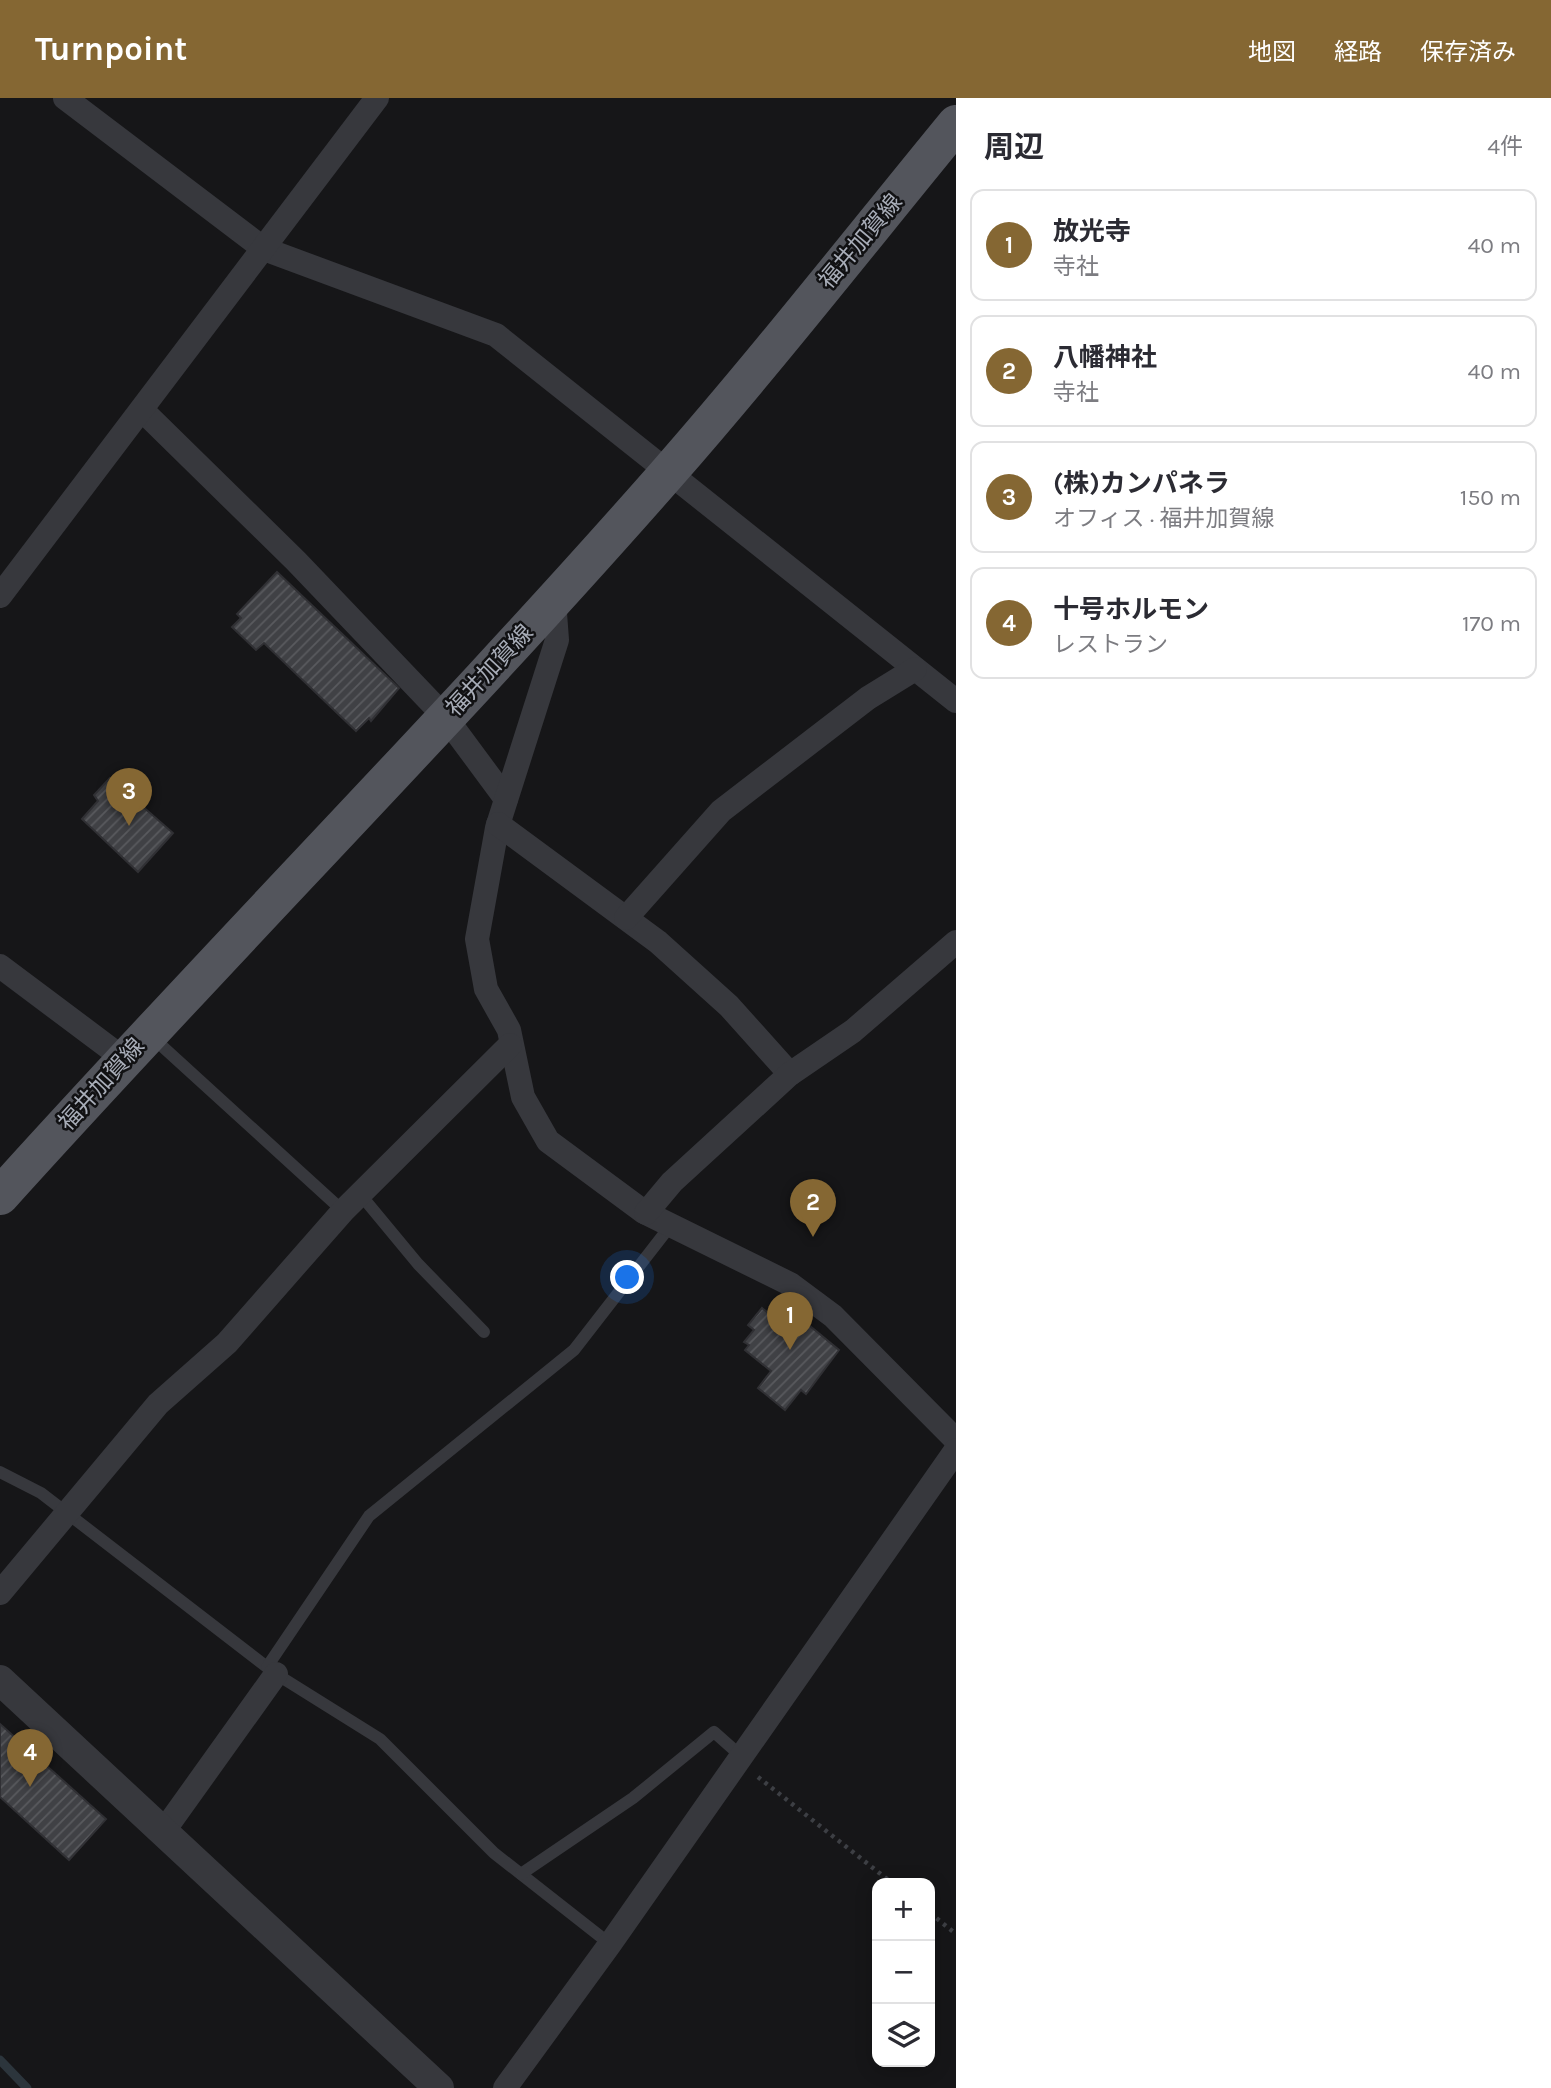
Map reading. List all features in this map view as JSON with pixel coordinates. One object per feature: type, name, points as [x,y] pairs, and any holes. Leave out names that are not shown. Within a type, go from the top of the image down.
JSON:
[{"type":"main road","name":"福井加賀線","points":[[0,1196],[136,1046],[446,718],[669,472],[956,124]]},
{"type":"street","points":[[65,98],[264,249],[496,335],[956,701]]},
{"type":"street","points":[[0,596],[377,98]]},
{"type":"street","points":[[142,410],[296,561],[446,718],[506,800]]},
{"type":"street","points":[[554,600],[557,640],[498,824],[477,939],[486,989],[509,1030],[523,1097],[548,1141],[646,1213],[790,1284],[834,1316],[956,1440]]},
{"type":"street","points":[[626,918],[722,811],[868,698],[915,669]]},
{"type":"street","points":[[498,824],[658,942],[729,1006],[790,1074]]},
{"type":"street","points":[[646,1213],[672,1182],[790,1074],[853,1031],[956,942]]},
{"type":"street","points":[[0,966],[136,1046]]},
{"type":"street","points":[[0,1593],[158,1404],[227,1343],[352,1203],[510,1045]]},
{"type":"street","points":[[505,2088],[610,1944],[956,1450]]},
{"type":"street","points":[[163,1832],[272,1670]]},
{"type":"street","points":[[0,1680],[439,2088]]},
{"type":"lane","points":[[136,1046],[352,1203],[418,1264],[484,1332]]},
{"type":"lane","points":[[272,1670],[369,1516],[574,1350],[671,1225]]},
{"type":"lane","points":[[0,1472],[41,1493],[272,1670],[380,1739],[494,1853],[610,1944]]},
{"type":"lane","points":[[522,1874],[632,1798],[714,1732],[740,1759]]},
{"type":"path","points":[[740,1759],[886,1878]]},
{"type":"path","points":[[935,1917],[956,1934]]},
{"type":"building","points":[[277,572],[399,688],[371,721],[369,718],[356,731],[264,643],[256,650],[232,627],[241,618],[237,614]]},
{"type":"building","points":[[110,778],[173,833],[138,872],[82,819],[98,801],[94,795]]},
{"type":"building","points":[[782,1303],[839,1350],[806,1394],[801,1390],[785,1410],[758,1388],[771,1371],[745,1350],[749,1345],[744,1342],[754,1330],[748,1325],[762,1308],[772,1316]]},
{"type":"building","points":[[0,1724],[106,1819],[69,1860],[0,1797]]},
{"type":"waterway","points":[[0,2060],[27,2088]]},
{"type":"place","name":"(株)カンパネラ","points":[[129,826]]},
{"type":"place","name":"八幡神社","points":[[813,1237]]},
{"type":"place","name":"放光寺","points":[[790,1350]]},
{"type":"place","name":"十号ホルモン","points":[[30,1787]]}]
